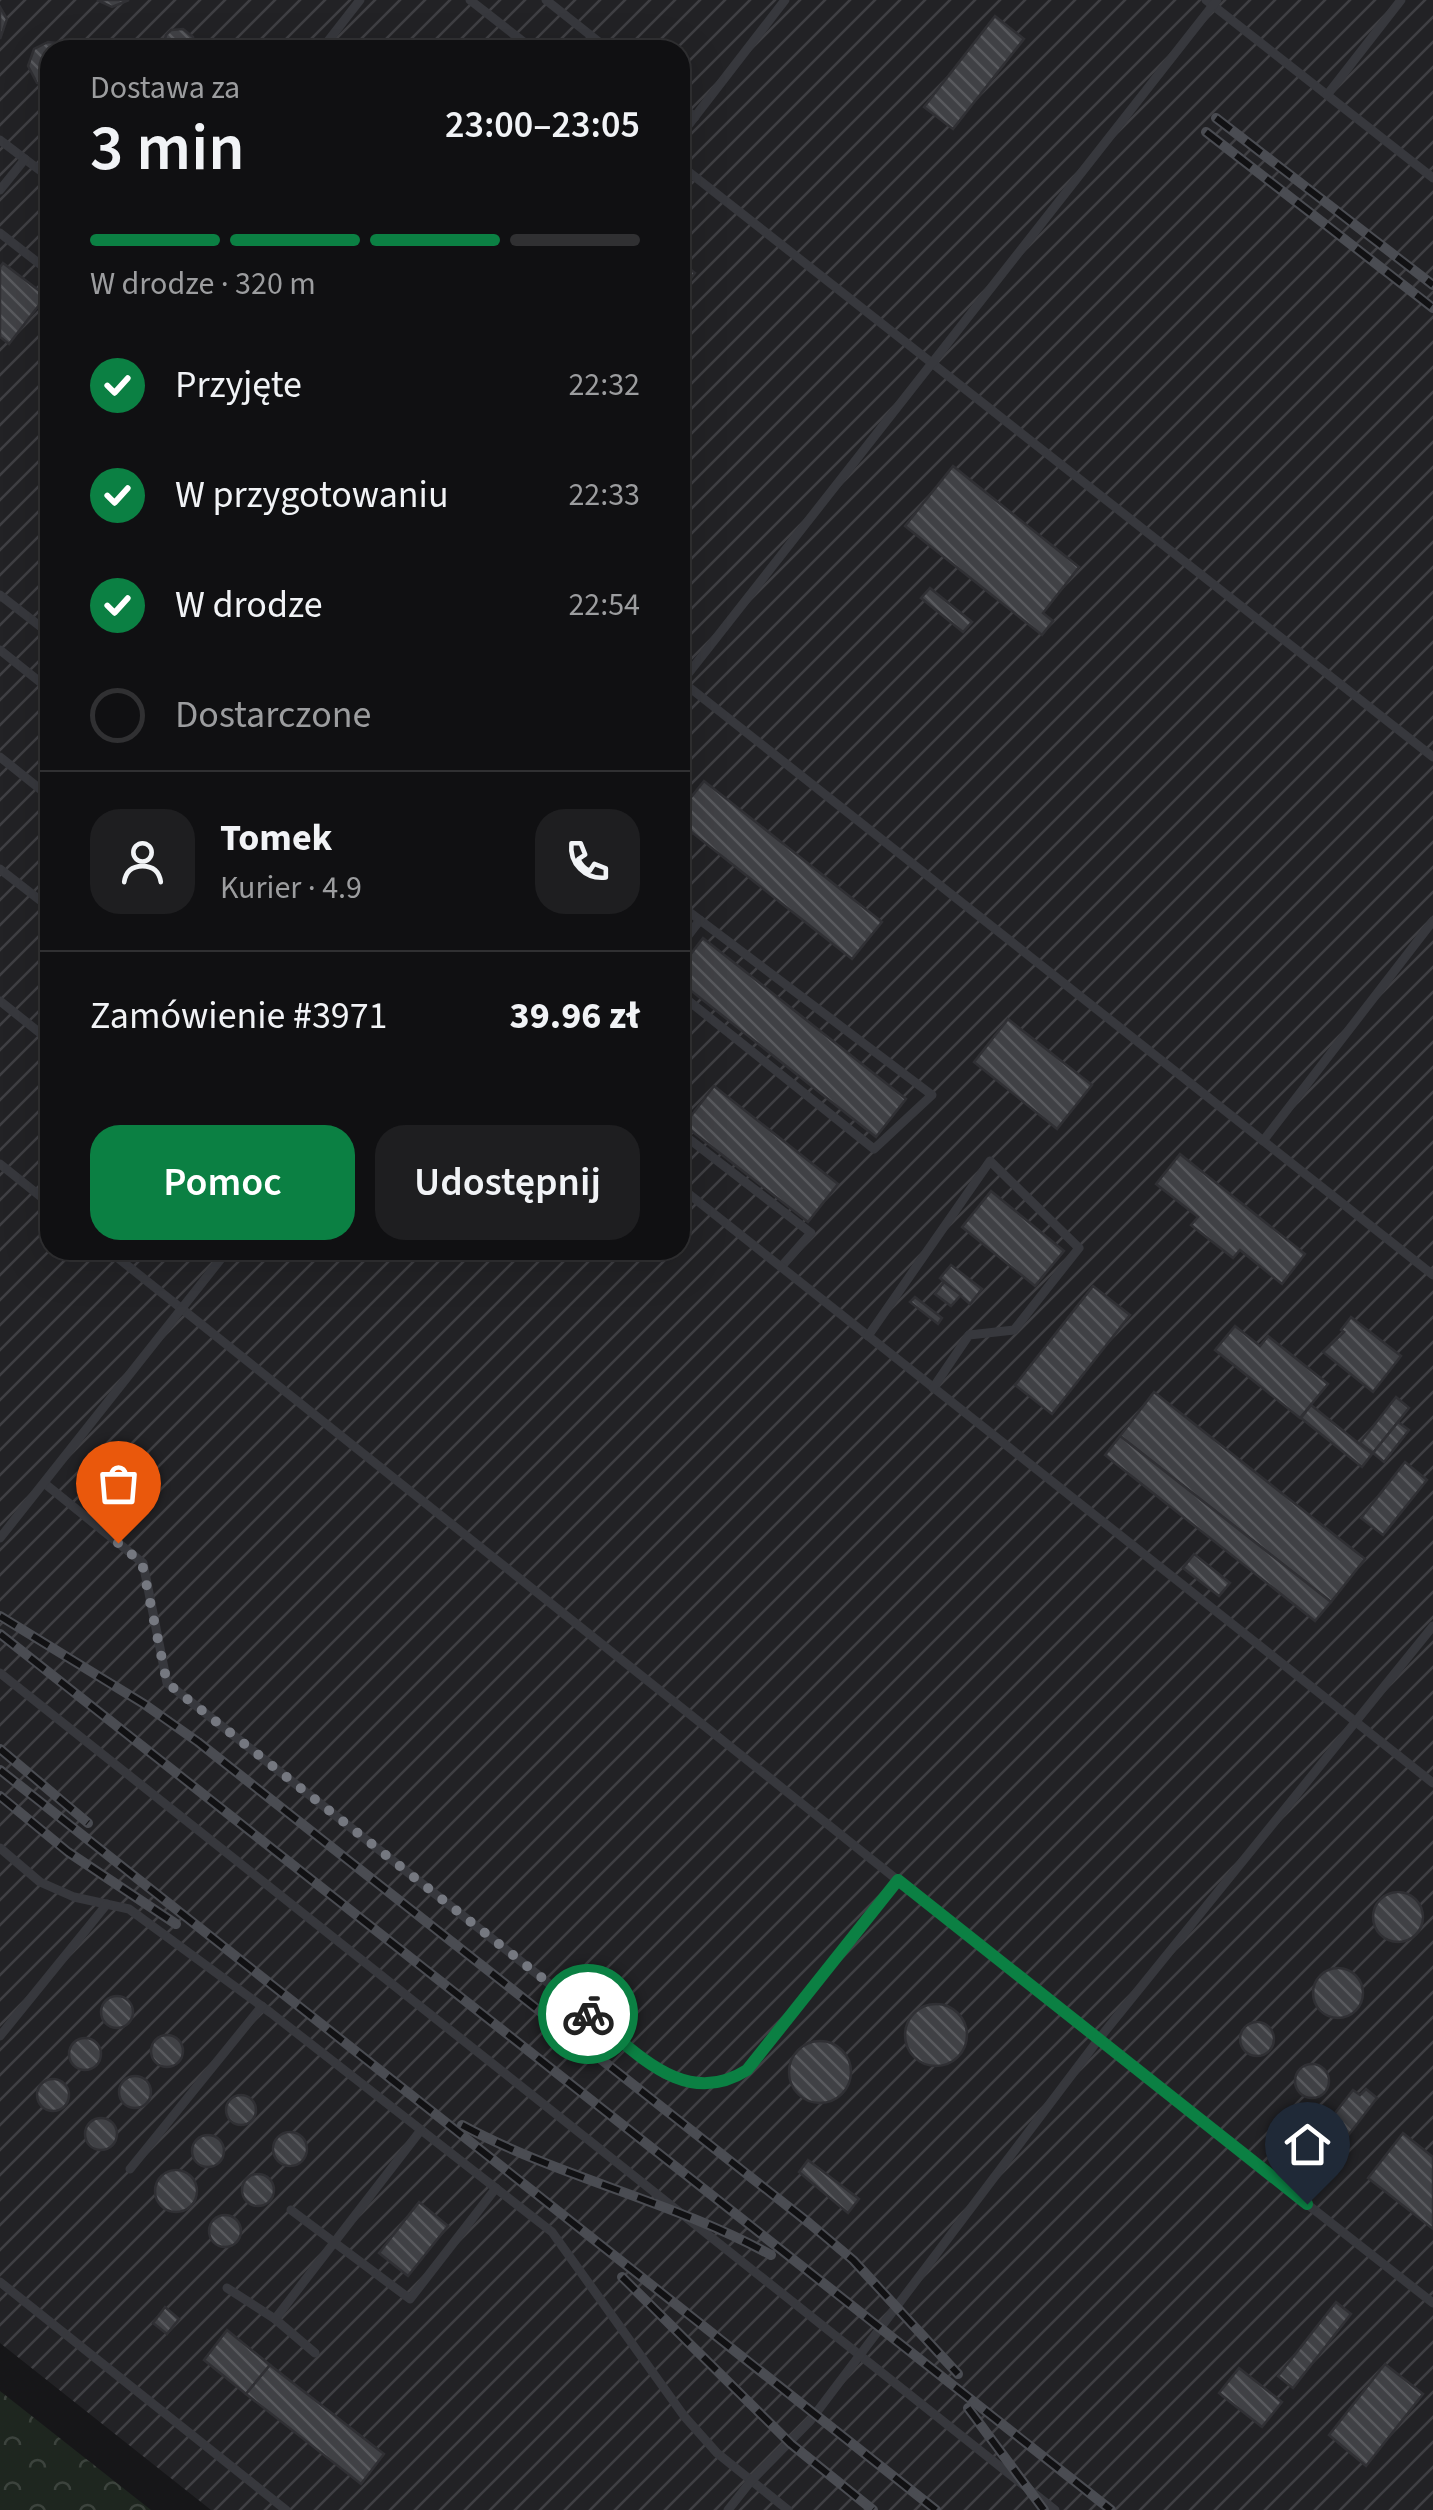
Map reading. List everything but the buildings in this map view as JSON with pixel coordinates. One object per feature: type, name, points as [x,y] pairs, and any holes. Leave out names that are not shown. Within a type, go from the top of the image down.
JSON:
[{"type":"lane","points":[[329,40],[360,0]]},
{"type":"lane","points":[[470,0],[521,40]]},
{"type":"lane","points":[[546,0],[597,40]]},
{"type":"lane","points":[[690,123],[785,0]]},
{"type":"lane","points":[[1326,95],[1400,0]]},
{"type":"lane","points":[[690,671],[934,364],[1212,2],[1433,178]]},
{"type":"lane","points":[[690,113],[695,117]]},
{"type":"lane","points":[[0,140],[40,170]]},
{"type":"lane","points":[[0,190],[24,158]]},
{"type":"lane","points":[[690,173],[1433,758]]},
{"type":"lane","points":[[0,233],[40,264]]},
{"type":"lane","points":[[0,595],[40,626]]},
{"type":"lane","points":[[0,650],[40,682]]},
{"type":"lane","points":[[690,689],[1433,1275]]},
{"type":"lane","points":[[0,757],[40,789]]},
{"type":"lane","points":[[0,869],[40,900]]},
{"type":"lane","points":[[690,912],[932,1095],[874,1149],[690,1002]]},
{"type":"lane","points":[[690,933],[700,920]]},
{"type":"lane","points":[[1263,1141],[1433,921]]},
{"type":"lane","points":[[0,1001],[40,1033]]},
{"type":"lane","points":[[690,1140],[811,1233],[781,1267]]},
{"type":"lane","points":[[868,1336],[990,1161],[1079,1248],[1014,1330],[969,1334],[933,1388]]},
{"type":"lane","points":[[0,1164],[40,1196]]},
{"type":"lane","points":[[690,1196],[1433,1784]]},
{"type":"lane","points":[[121,1260],[1433,2303]]},
{"type":"lane","points":[[0,1538],[220,1260]]},
{"type":"lane","points":[[44,1483],[142,1563],[167,1683],[664,2074],[706,2086],[730,2082],[747,2070],[898,1880]]},
{"type":"lane","points":[[728,2510],[750,2481],[791,2444],[1098,2040],[1433,1626]]},
{"type":"lane","points":[[0,1673],[1055,2510]]},
{"type":"lane","points":[[0,1848],[40,1882],[74,1896],[130,1909],[262,2006],[552,2232],[684,2416],[718,2453],[788,2510]]},
{"type":"lane","points":[[0,2036],[106,1904]]},
{"type":"lane","points":[[130,2170],[262,2006]]},
{"type":"lane","points":[[275,2319],[421,2130]]},
{"type":"lane","points":[[292,2210],[410,2299],[496,2188]]},
{"type":"lane","points":[[0,2282],[286,2510]]},
{"type":"lane","points":[[228,2288],[275,2319],[315,2353]]},
{"type":"shaded area","points":[[0,0],[1433,0],[1433,2510],[211,2510],[0,2343]]},
{"type":"green space","points":[[0,2391],[151,2510],[0,2510]]},
{"type":"railway","points":[[1216,118],[1433,285]]},
{"type":"railway","points":[[1206,132],[1433,308]]},
{"type":"railway","points":[[0,1616],[144,1704],[198,1742],[809,2223],[853,2260],[958,2374]]},
{"type":"railway","points":[[0,1634],[1111,2510]]},
{"type":"railway","points":[[0,1749],[88,1823]]},
{"type":"railway","points":[[0,1770],[936,2510]]},
{"type":"railway","points":[[0,1796],[68,1852],[176,1924]]},
{"type":"railway","points":[[462,2125],[538,2160],[695,2219],[771,2255]]},
{"type":"railway","points":[[622,2277],[791,2444],[873,2510]]},
{"type":"railway","points":[[968,2408],[1044,2510]]},
{"type":"way so far","points":[[118,1543],[142,1563],[167,1683],[588,2014]]},
{"type":"route","points":[[588,2014],[664,2074],[706,2086],[730,2082],[747,2070],[898,1880],[1307,2204]]}]
